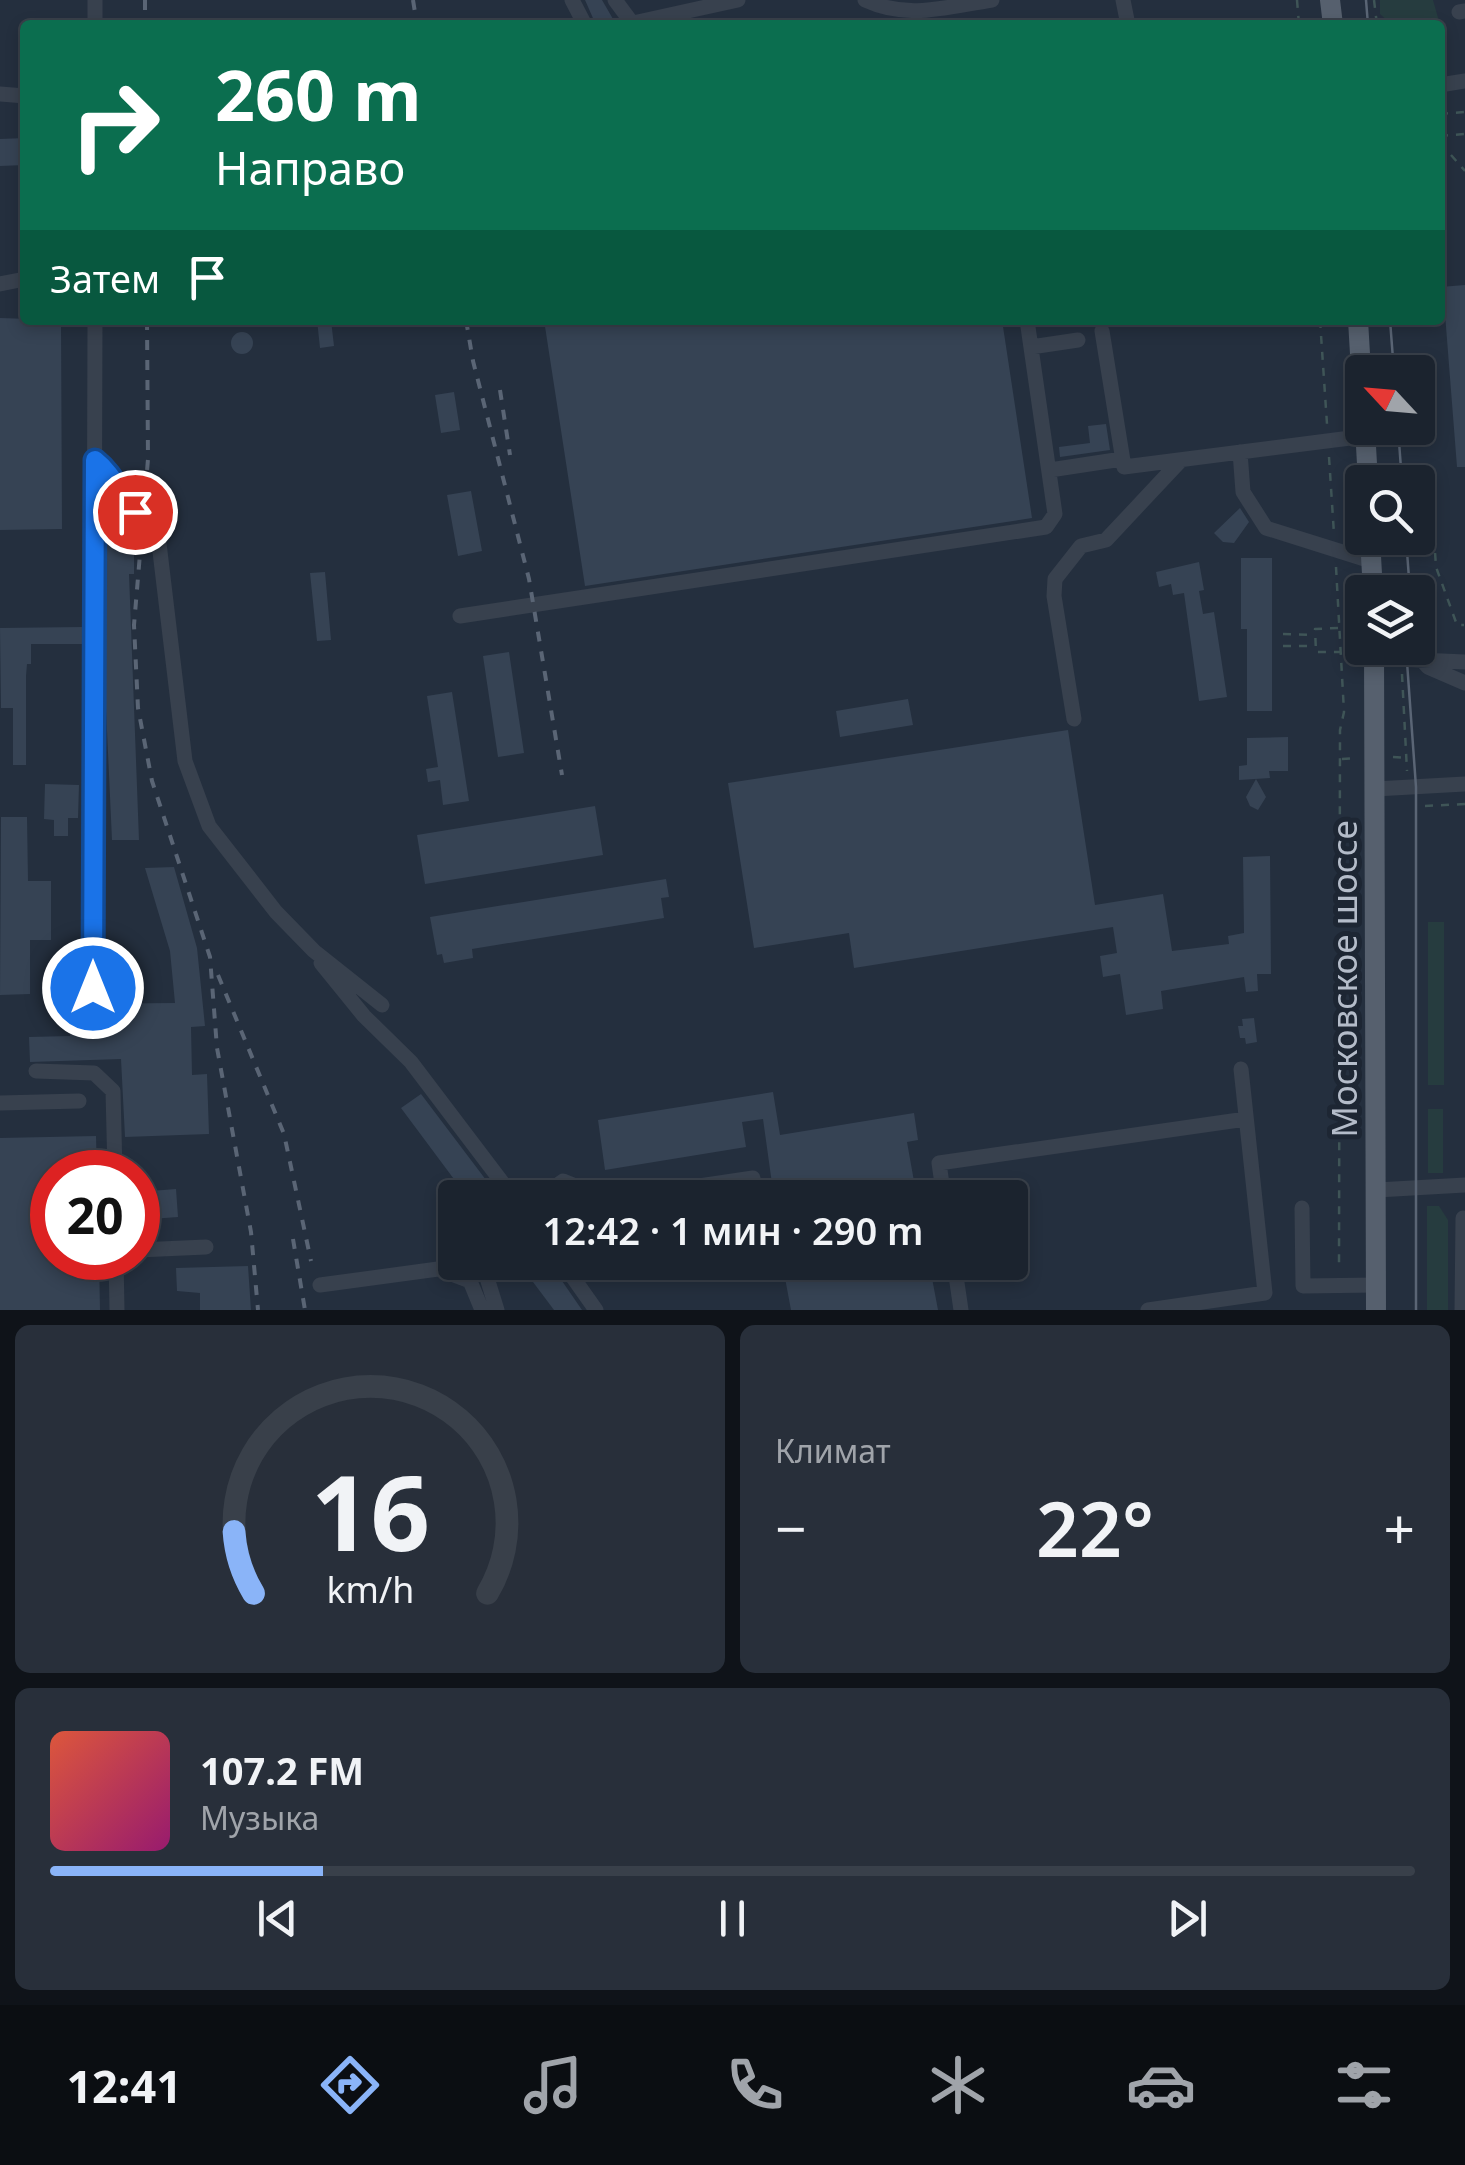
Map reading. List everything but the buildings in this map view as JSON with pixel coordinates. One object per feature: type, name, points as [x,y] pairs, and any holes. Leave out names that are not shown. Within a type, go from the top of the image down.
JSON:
[{"type":"main road","points":[[1358,325],[1360,355]]},
{"type":"main road","points":[[1371,555],[1371,575]]},
{"type":"main road","name":"Московское шоссе","points":[[1375,665],[1376,1310]]},
{"type":"street","points":[[646,20],[738,0]]},
{"type":"street","points":[[865,0],[892,12],[908,13],[992,0]]},
{"type":"street","points":[[93,988],[95,325]]},
{"type":"street","points":[[460,616],[1046,526],[1056,514],[1028,325]]},
{"type":"street","points":[[1102,331],[1124,467],[1345,437]]},
{"type":"street","points":[[1031,347],[1078,340]]},
{"type":"street","points":[[1240,452],[1244,492],[1266,528],[1371,561]]},
{"type":"street","points":[[1050,470],[1122,459]]},
{"type":"street","points":[[95,460],[110,472],[124,500],[158,535],[185,761],[209,826],[314,951],[344,993],[412,1062],[500,1180]]},
{"type":"street","points":[[1074,719],[1054,596],[1056,579],[1081,546],[1106,540],[1181,460]]},
{"type":"street","points":[[1435,661],[1465,662]]},
{"type":"street","points":[[1426,665],[1465,683]]},
{"type":"street","points":[[1375,789],[1465,784]]},
{"type":"street","points":[[314,951],[382,1005]]},
{"type":"street","points":[[1151,1310],[1265,1293],[1241,1068]]},
{"type":"street","points":[[36,1071],[94,1073],[114,1091],[115,1150]]},
{"type":"street","points":[[0,1103],[79,1101]]},
{"type":"street","points":[[942,1180],[939,1162],[1246,1118]]},
{"type":"street","points":[[740,1180],[753,1178]]},
{"type":"street","points":[[1376,1190],[1457,1186],[1464,1220],[1462,1310]]},
{"type":"street","points":[[1302,1208],[1302,1286],[1376,1285]]},
{"type":"street","points":[[160,1249],[206,1248]]},
{"type":"street","points":[[320,1285],[438,1269],[470,1281],[482,1310]]},
{"type":"street","points":[[117,1280],[118,1310]]},
{"type":"street","points":[[488,1280],[497,1310]]},
{"type":"street","points":[[575,1280],[596,1310]]},
{"type":"street","points":[[957,1280],[962,1310]]},
{"type":"path","points":[[1451,155],[1465,171]]},
{"type":"path","points":[[1320,325],[1344,712],[1340,760],[1339,1286]]},
{"type":"path","points":[[1435,552],[1436,567],[1456,625],[1464,625]]},
{"type":"path","points":[[1339,628],[1315,629],[1315,646],[1316,652],[1340,652]]},
{"type":"path","points":[[1284,634],[1315,635]]},
{"type":"path","points":[[1284,646],[1315,646]]},
{"type":"path","points":[[1401,665],[1408,787]]},
{"type":"path","points":[[1393,757],[1406,758]]},
{"type":"path","points":[[1340,760],[1358,758]]},
{"type":"path","points":[[1425,806],[1465,804]]},
{"type":"green space","points":[[1380,0],[1433,0],[1439,20],[1387,20],[1380,14]]},
{"type":"green space","points":[[1428,922],[1444,922],[1444,1085],[1428,1085]]},
{"type":"green space","points":[[1428,1109],[1443,1109],[1443,1173],[1428,1173]]},
{"type":"green space","points":[[1427,1206],[1439,1206],[1448,1220],[1448,1310],[1427,1310]]},
{"type":"tram line","points":[[1366,0],[1368,20]]},
{"type":"tram line","points":[[1390,325],[1393,355]]},
{"type":"tram line","points":[[1399,445],[1401,465]]},
{"type":"tram line","points":[[1407,555],[1409,575]]},
{"type":"tram line","points":[[1407,665],[1416,787],[1416,1310]]},
{"type":"railway","points":[[145,0],[145,20]]},
{"type":"railway","points":[[413,0],[416,20]]},
{"type":"railway","points":[[147,325],[148,459],[134,625],[138,708],[152,781],[210,957],[217,1048],[251,1232],[258,1310]]},
{"type":"railway","points":[[467,325],[529,579],[562,775]]},
{"type":"railway","points":[[500,390],[510,455]]},
{"type":"railway","points":[[218,975],[284,1134],[311,1261]]},
{"type":"railway","points":[[293,1239],[305,1310]]},
{"type":"route","points":[[93,988],[95,460],[110,472],[135,512]]}]
